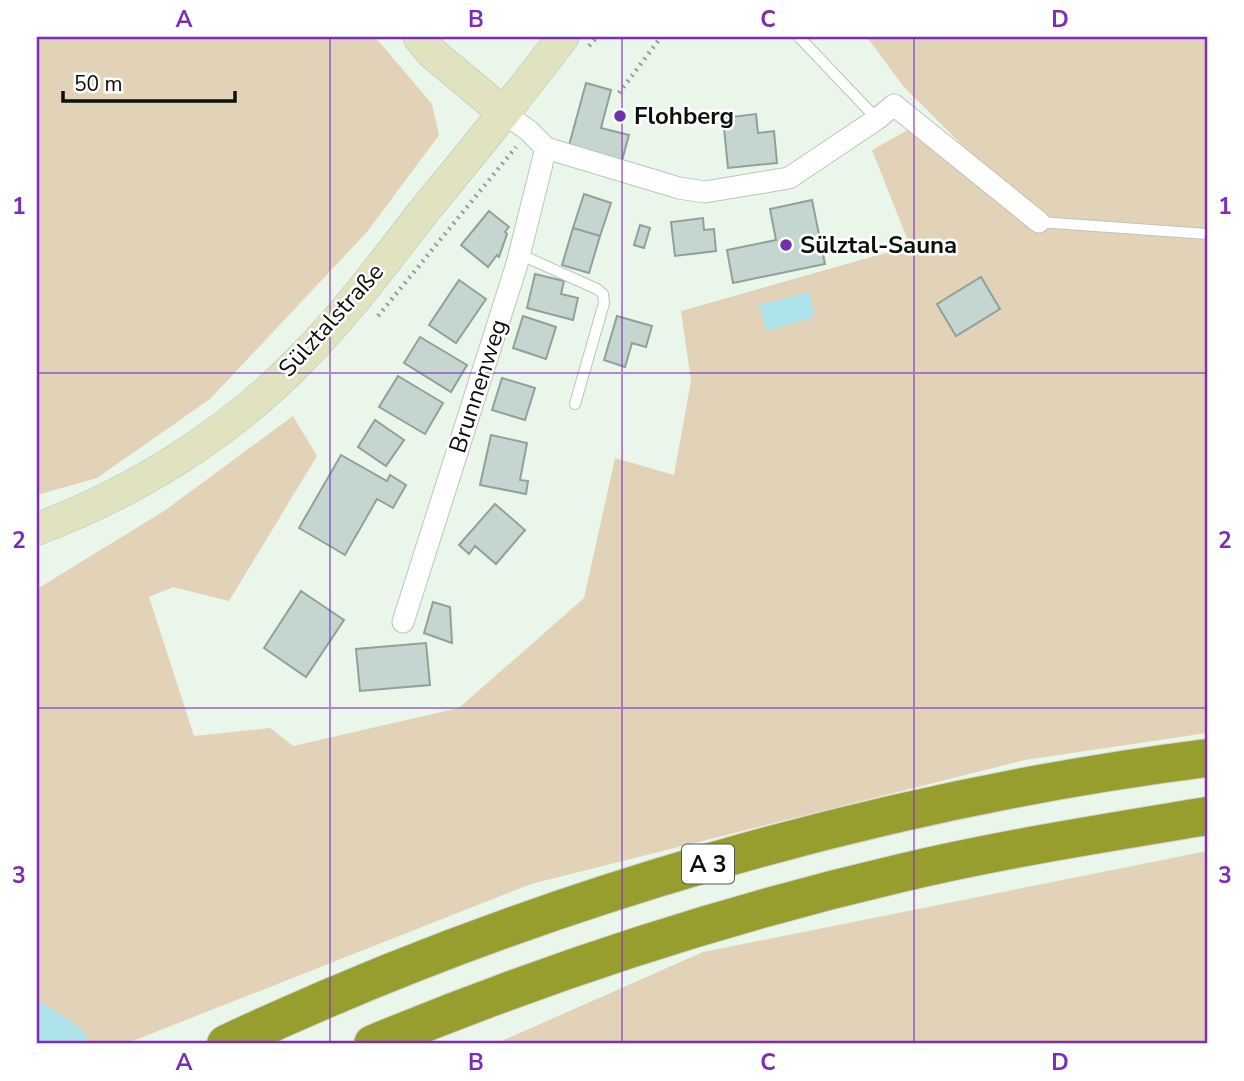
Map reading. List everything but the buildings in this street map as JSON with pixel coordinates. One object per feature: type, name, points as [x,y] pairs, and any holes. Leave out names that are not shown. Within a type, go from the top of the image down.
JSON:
[{"type":"highway","name":"A 3","points":[[228,1043],[379,978],[531,920],[686,870],[843,827],[1002,792],[1207,758]]},
{"type":"highway","name":"A 3","points":[[373,1044],[591,962],[744,914],[914,870],[1058,840],[1207,816]]},
{"type":"main road","points":[[419,37],[432,52],[504,113]]},
{"type":"main road","name":"Sülztalstraße","points":[[37,529],[74,515],[131,487],[186,454],[253,404],[302,359],[347,308],[563,37]]},
{"type":"street","points":[[504,113],[529,131],[546,148],[679,188],[705,192],[789,178],[894,105],[1039,222]]},
{"type":"street","name":"Brunnenweg","points":[[403,622],[404,584],[519,254],[546,148]]},
{"type":"lane","points":[[799,37],[877,119]]},
{"type":"lane","points":[[1039,222],[1207,234]]},
{"type":"lane","points":[[519,254],[603,294],[604,303],[575,404]]},
{"type":"path","points":[[619,93],[661,37]]},
{"type":"shaded area","points":[[37,37],[375,37],[432,104],[439,135],[367,232],[210,399],[97,478],[37,495]]},
{"type":"shaded area","points":[[867,37],[1207,37],[1207,733],[1025,760],[531,884],[125,1044],[37,1043],[37,589],[164,511],[293,416],[317,456],[229,601],[173,587],[149,597],[194,736],[270,728],[293,746],[459,708],[584,598],[615,458],[674,475],[691,381],[681,311],[910,246],[872,150],[915,126],[1033,216],[903,86]]},
{"type":"shaded area","points":[[1207,851],[1207,1044],[495,1044],[703,952]]},
{"type":"water","points":[[809,292],[815,317],[766,331],[759,305]]},
{"type":"waterway","points":[[37,1023],[68,1044]]},
{"type":"place","name":"Flohberg","points":[[620,116]]},
{"type":"place","name":"Sülztal-Sauna","points":[[786,245]]}]
